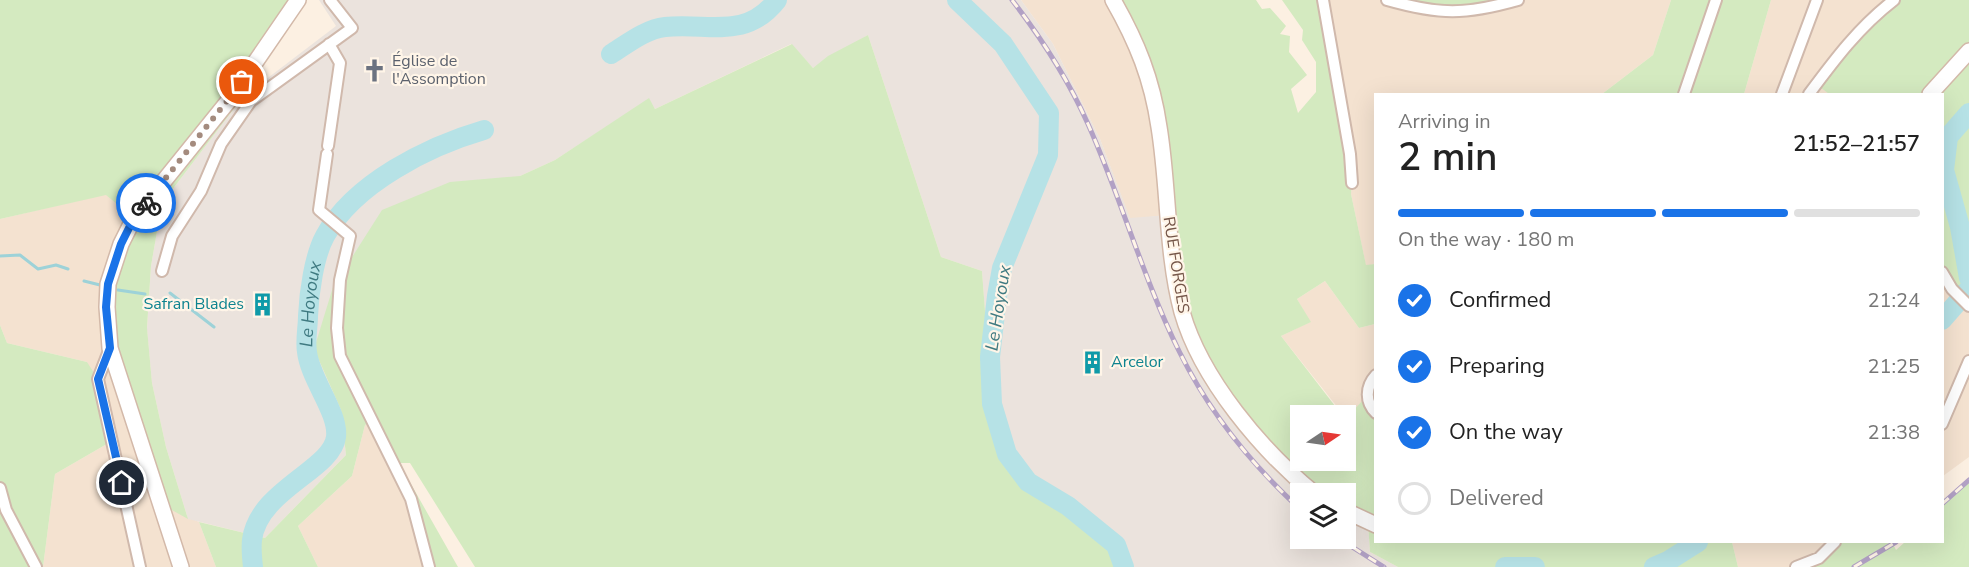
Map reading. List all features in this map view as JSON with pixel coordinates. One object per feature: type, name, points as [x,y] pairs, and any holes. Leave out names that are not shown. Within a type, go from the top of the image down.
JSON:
[{"type":"main road","points":[[181,567],[110,348],[106,307],[108,284],[121,244],[134,218],[230,99],[298,0]]},
{"type":"main road","name":"RUE FORGES","points":[[1113,0],[1136,42],[1150,83],[1160,128],[1178,293],[1190,333],[1242,420],[1263,447],[1303,483]]},
{"type":"main road","points":[[1931,93],[1969,51]]},
{"type":"main road","points":[[1356,516],[1374,524]]},
{"type":"street","points":[[162,271],[172,236],[201,191],[221,144],[251,101],[352,28],[330,0]]},
{"type":"street","points":[[1323,0],[1347,133],[1352,183]]},
{"type":"street","points":[[1387,0],[1443,13],[1469,13],[1518,0]]},
{"type":"street","points":[[1684,93],[1716,0]]},
{"type":"street","points":[[1782,93],[1817,0]]},
{"type":"street","points":[[1810,93],[1832,60],[1863,27],[1894,0]]},
{"type":"street","points":[[329,45],[340,63],[319,210],[350,236],[340,280],[337,328],[340,356],[411,499],[429,567]]},
{"type":"street","points":[[1944,275],[1952,289],[1969,306]]},
{"type":"street","points":[[110,348],[98,379],[140,567]]},
{"type":"street","points":[[1944,419],[1969,361]]},
{"type":"street","points":[[1374,378],[1368,387],[1367,396],[1370,408],[1374,411]]},
{"type":"street","points":[[0,488],[6,510],[36,567]]},
{"type":"street","points":[[1796,567],[1819,558],[1834,543]]},
{"type":"shaded area","points":[[319,0],[1021,0],[1053,44],[1100,139],[1130,218],[1168,215],[1290,446],[1290,471],[1303,471],[1310,483],[1290,483],[1290,549],[1356,549],[1356,516],[1368,523],[1370,552],[1398,567],[1124,567],[1116,545],[1097,528],[1028,482],[1007,454],[992,404],[982,271],[941,257],[868,35],[813,68],[791,44],[655,109],[649,99],[555,160],[520,176],[314,349],[341,410],[346,455],[265,538],[188,519],[166,447],[152,383],[147,329],[151,266],[162,203],[243,97],[336,26]]},
{"type":"shaded area","points":[[1021,0],[1113,0],[1136,42],[1168,215],[1130,219],[1100,139],[1053,44]]},
{"type":"shaded area","points":[[1323,0],[1671,0],[1653,55],[1603,93],[1374,93],[1374,264],[1366,266],[1351,194],[1352,183]]},
{"type":"shaded area","points":[[1771,0],[1895,0],[1817,84],[1828,93],[1744,93]]},
{"type":"shaded area","points":[[106,194],[134,218],[161,504],[199,522],[216,567],[43,567],[55,474],[112,441],[87,362],[7,343],[0,325],[0,219]]},
{"type":"shaded area","points":[[1944,275],[1969,306],[1969,457],[1944,475]]},
{"type":"shaded area","points":[[1325,281],[1359,328],[1374,324],[1374,411],[1367,397],[1356,408],[1356,405],[1336,405],[1281,336],[1310,322],[1297,299]]},
{"type":"shaded area","points":[[372,421],[411,499],[429,567],[318,567],[298,526],[352,476],[365,425]]},
{"type":"shaded area","points":[[1732,543],[1841,543],[1819,558],[1796,567],[1738,567]]},
{"type":"green space","points":[[0,0],[301,0],[243,97],[162,203],[151,266],[147,328],[152,383],[166,447],[188,519],[161,504],[122,387],[107,307],[134,218],[106,195],[0,219]]},
{"type":"green space","points":[[1113,0],[1256,0],[1262,9],[1270,8],[1286,26],[1280,34],[1290,36],[1289,52],[1307,75],[1291,89],[1298,113],[1316,92],[1316,62],[1302,40],[1303,30],[1282,0],[1323,0],[1352,183],[1351,194],[1366,265],[1374,264],[1374,324],[1359,328],[1325,281],[1297,299],[1311,322],[1281,336],[1334,405],[1290,405],[1290,471],[1263,447],[1190,333],[1160,128]]},
{"type":"green space","points":[[1387,0],[1518,0],[1469,13]]},
{"type":"green space","points":[[1671,0],[1771,0],[1744,93],[1603,93],[1653,55]]},
{"type":"green space","points":[[1895,0],[1969,0],[1969,236],[1960,227],[1954,244],[1967,284],[1952,289],[1944,274],[1944,93],[1828,93],[1816,84]]},
{"type":"green space","points":[[868,35],[941,257],[982,271],[992,404],[1007,454],[1028,482],[1068,506],[1116,545],[1124,567],[475,567],[410,463],[399,463],[458,567],[429,567],[411,499],[372,421],[365,425],[352,476],[298,526],[318,567],[216,567],[199,522],[265,538],[346,455],[341,410],[314,349],[333,287],[382,210],[450,182],[520,176],[555,160],[649,98],[655,109],[792,44],[813,68],[828,56]]},
{"type":"green space","points":[[0,325],[7,343],[87,362],[98,379],[112,441],[55,474],[43,567],[0,567]]},
{"type":"green space","points":[[1367,396],[1374,411],[1374,543],[1732,543],[1738,567],[1398,567],[1370,552],[1368,523],[1356,516],[1356,483],[1304,483],[1290,471],[1356,471],[1356,408]]},
{"type":"green space","points":[[1969,481],[1969,567],[1796,567],[1819,558],[1841,543],[1892,543],[1896,550],[1904,543],[1944,543],[1944,505]]},
{"type":"water","points":[[1960,227],[1969,236],[1969,306],[1952,289],[1966,284],[1954,244]]},
{"type":"waterway","name":"Le Hoyoux","points":[[611,54],[658,28],[725,27],[752,21],[765,13],[777,0]]},
{"type":"waterway","name":"Le Hoyoux","points":[[957,0],[1003,44],[1049,113],[1048,155],[1002,268],[990,357],[992,404],[1007,454],[1028,482],[1068,506],[1116,545],[1124,567]]},
{"type":"waterway","name":"Le Hoyoux","points":[[1969,113],[1948,137],[1944,170],[1960,227],[1969,278]]},
{"type":"waterway","name":"Le Hoyoux","points":[[253,567],[252,540],[257,523],[267,507],[322,460],[331,449],[336,437],[333,417],[313,373],[306,348],[311,286],[315,264],[325,236],[354,199],[374,183],[417,157],[484,130]]},
{"type":"waterway","points":[[0,256],[20,255],[38,269],[56,265],[68,269]]},
{"type":"waterway","points":[[84,281],[100,285]]},
{"type":"waterway","name":"Le Hoyoux","points":[[1944,318],[1969,289]]},
{"type":"waterway","points":[[118,290],[145,294]]},
{"type":"waterway","points":[[170,293],[214,327]]},
{"type":"waterway","name":"Le Hoyoux","points":[[1654,567],[1696,543]]},
{"type":"waterway","name":"Le Hoyoux","points":[[1505,567],[1535,567]]},
{"type":"railway","points":[[1012,0],[1054,60],[1080,107],[1100,152],[1154,295],[1191,373],[1232,436],[1290,500]]},
{"type":"railway","points":[[1944,502],[1969,480]]},
{"type":"railway","points":[[1854,567],[1894,543]]},
{"type":"railway","points":[[1355,549],[1384,567]]},
{"type":"way so far","points":[[146,203],[242,82]]},
{"type":"place","name":"Église de l'Assomption","points":[[374,70]]},
{"type":"place","name":"Safran Blades","points":[[262,304]]},
{"type":"place","name":"Arcelor","points":[[1093,362]]},
{"type":"route","points":[[122,483],[98,379],[110,348],[106,307],[108,284],[121,244],[134,218],[146,203]]}]
